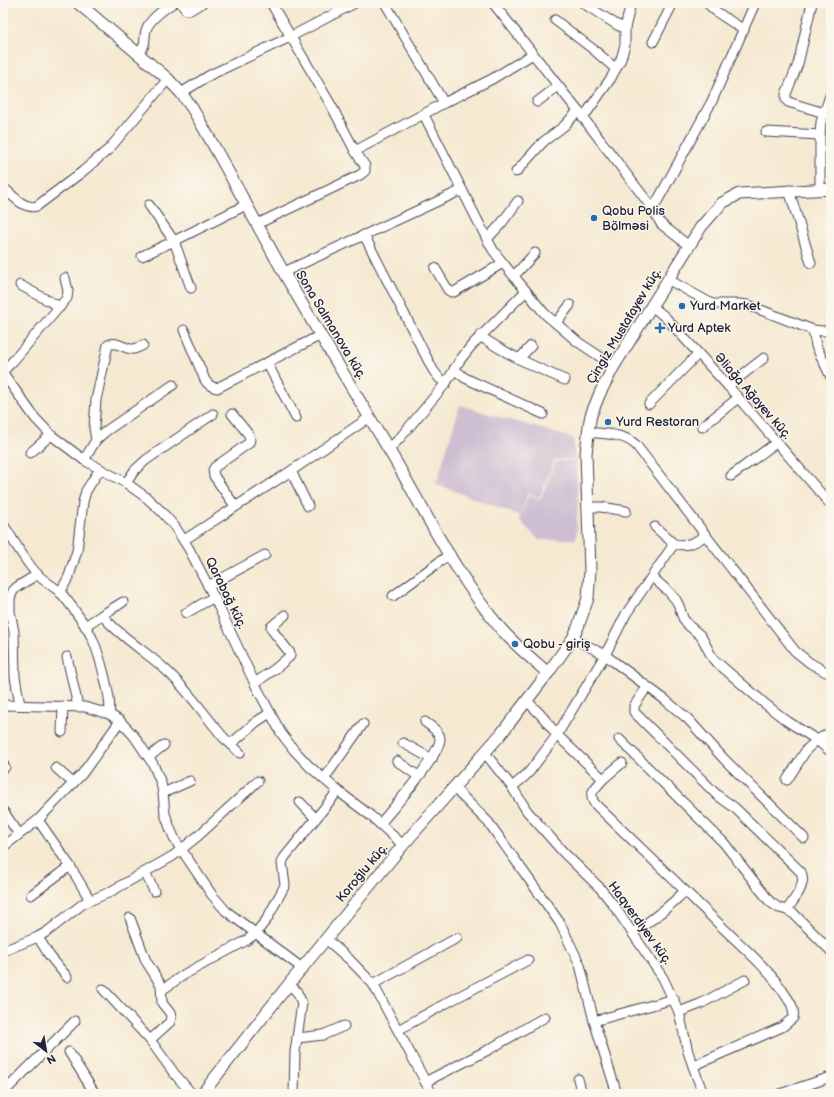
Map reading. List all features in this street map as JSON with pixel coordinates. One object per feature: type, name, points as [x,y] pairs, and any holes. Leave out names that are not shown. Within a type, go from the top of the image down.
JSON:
[{"type":"street","name":"Sona Salmanova küç.","points":[[78,3],[168,79],[181,93],[200,121],[284,272],[468,584],[493,620],[516,644],[548,673]]},
{"type":"street","points":[[138,54],[145,46],[146,30],[149,24],[173,3]]},
{"type":"street","points":[[181,3],[186,10],[190,10],[202,3]]},
{"type":"street","points":[[257,224],[360,175],[364,171],[365,166],[271,3]]},
{"type":"street","points":[[181,93],[210,75],[290,37],[355,3]]},
{"type":"street","points":[[385,3],[444,103]]},
{"type":"street","points":[[492,3],[653,208],[661,224],[688,246]]},
{"type":"street","points":[[583,3],[617,25],[625,28]]},
{"type":"street","points":[[516,172],[543,142],[581,115],[616,69],[625,45],[625,28],[631,3]]},
{"type":"street","points":[[652,42],[673,3]]},
{"type":"street","points":[[707,3],[718,13],[744,30]]},
{"type":"street","points":[[653,208],[660,198],[712,101],[755,3]]},
{"type":"street","points":[[812,3],[798,64],[786,94],[786,99],[788,102],[827,114]]},
{"type":"street","points":[[555,20],[616,69]]},
{"type":"street","points":[[355,151],[518,65],[533,54]]},
{"type":"street","points":[[3,187],[25,205],[29,207],[38,206],[109,149],[168,79]]},
{"type":"street","points":[[537,102],[558,86]]},
{"type":"street","points":[[826,189],[820,135],[827,114],[831,93]]},
{"type":"street","points":[[424,115],[493,250],[546,314],[578,342],[614,366]]},
{"type":"street","points":[[766,132],[820,135]]},
{"type":"street","name":"Çingiz Mustafayev küç.","points":[[548,673],[573,638],[584,611],[590,588],[586,454],[588,432],[594,407],[614,366],[688,246],[710,216],[722,203],[739,194],[748,192],[826,189]]},
{"type":"street","points":[[284,272],[462,190]]},
{"type":"street","points":[[789,190],[810,263]]},
{"type":"street","points":[[487,238],[501,224],[518,201]]},
{"type":"street","points":[[142,256],[246,204]]},
{"type":"street","points":[[150,205],[174,241],[191,288]]},
{"type":"street","points":[[364,235],[433,370],[439,378],[446,383]]},
{"type":"street","points":[[514,276],[535,253]]},
{"type":"street","points":[[435,268],[448,290],[454,292],[503,263]]},
{"type":"street","points":[[3,372],[67,298],[68,291],[65,278]]},
{"type":"street","points":[[668,280],[712,304],[748,305],[813,330],[823,332],[831,330]]},
{"type":"street","points":[[20,285],[60,307]]},
{"type":"street","points":[[389,449],[446,383],[465,353],[480,336],[526,291]]},
{"type":"street","points":[[556,323],[570,305]]},
{"type":"street","name":"Əliağa Ağayev küç.","points":[[652,306],[665,317],[728,386],[831,505]]},
{"type":"street","points":[[184,330],[205,380],[208,385],[217,388],[224,386],[321,335]]},
{"type":"street","points":[[813,330],[816,346],[831,377]]},
{"type":"street","points":[[480,336],[519,359],[565,380]]},
{"type":"street","points":[[96,440],[94,428],[95,406],[108,345],[112,343],[132,349],[144,345]]},
{"type":"street","points":[[519,359],[531,346]]},
{"type":"street","points":[[649,404],[698,354]]},
{"type":"street","points":[[728,386],[764,358]]},
{"type":"street","points":[[266,363],[296,418]]},
{"type":"street","points":[[454,370],[465,378],[543,414]]},
{"type":"street","name":"Qarabağ küç.","points":[[3,372],[35,418],[51,435],[84,460],[126,483],[147,498],[175,527],[184,540],[214,597],[255,683],[281,733],[294,750],[324,779],[380,824],[404,846]]},
{"type":"street","points":[[84,460],[96,440],[106,431],[172,386]]},
{"type":"street","points":[[702,427],[738,398]]},
{"type":"street","points":[[126,483],[135,470],[146,460],[213,414]]},
{"type":"street","points":[[232,414],[249,435],[249,443],[215,467],[213,474],[235,506]]},
{"type":"street","points":[[184,540],[292,471],[370,417]]},
{"type":"street","points":[[588,432],[622,436],[633,442],[706,534],[795,651],[810,663],[826,672]]},
{"type":"street","points":[[30,453],[51,435]]},
{"type":"street","points":[[731,476],[777,442]]},
{"type":"street","points":[[60,593],[69,576],[77,551],[83,502],[86,491],[100,469]]},
{"type":"street","points":[[292,471],[308,506]]},
{"type":"street","points":[[587,507],[601,507],[626,511]]},
{"type":"street","points":[[3,524],[29,564],[60,593],[85,626],[95,644],[109,694],[111,708],[109,714]]},
{"type":"street","points":[[656,527],[674,544],[680,545],[694,543],[706,534]]},
{"type":"street","points":[[512,787],[524,778],[557,735],[605,655],[626,614],[674,544]]},
{"type":"street","points":[[393,596],[450,554]]},
{"type":"street","points":[[208,586],[265,556]]},
{"type":"street","points":[[20,705],[15,677],[14,632],[10,611],[10,598],[12,591],[38,574]]},
{"type":"street","points":[[652,577],[676,600],[683,618],[688,625],[701,636],[713,659],[764,703],[787,721],[817,740],[831,752]]},
{"type":"street","points":[[186,613],[214,597]]},
{"type":"street","points":[[85,626],[123,602]]},
{"type":"street","points":[[102,615],[117,632],[168,671],[220,734],[240,753]]},
{"type":"street","points":[[255,683],[290,656],[290,653],[271,627],[286,615]]},
{"type":"street","points":[[573,638],[605,655],[688,719],[724,759],[804,838]]},
{"type":"street","points":[[67,657],[78,706]]},
{"type":"street","name":"Koroğlu küç.","points":[[202,1094],[302,968],[404,846],[485,753],[548,673]]},
{"type":"street","points":[[647,687],[634,706],[634,712],[637,716],[717,795],[746,818],[801,872],[803,877],[801,888],[787,910]]},
{"type":"street","points":[[527,701],[542,716],[557,735],[603,779]]},
{"type":"street","points":[[3,705],[78,706],[91,708],[109,714],[120,721],[134,736],[149,757],[158,774],[163,793],[167,821],[175,840],[218,903],[255,934],[302,968]]},
{"type":"street","points":[[62,706],[62,732]]},
{"type":"street","points":[[231,744],[256,722],[270,713]]},
{"type":"street","points":[[3,847],[38,820],[89,767],[120,721]]},
{"type":"street","points":[[380,824],[432,759],[440,737],[438,733],[425,722]]},
{"type":"street","points":[[324,779],[363,724]]},
{"type":"street","points":[[787,780],[807,749],[817,740],[831,732]]},
{"type":"street","points":[[619,739],[724,843],[770,902],[779,908],[794,914],[831,951]]},
{"type":"street","points":[[403,743],[432,759]]},
{"type":"street","points":[[149,757],[164,745]]},
{"type":"street","name":"Haqverdiyev küç.","points":[[485,753],[512,787],[527,811],[564,852],[600,888],[633,932],[663,978],[679,1012],[692,1066],[703,1094]]},
{"type":"street","points":[[397,761],[418,776]]},
{"type":"street","points":[[622,763],[603,779],[592,792],[591,796],[595,804],[685,890],[773,978],[786,995],[794,1012],[793,1018],[782,1027],[692,1066]]},
{"type":"street","points":[[56,768],[73,784]]},
{"type":"street","points":[[163,793],[190,781]]},
{"type":"street","points":[[3,951],[38,937],[57,925],[78,907],[90,900],[108,893],[182,850],[258,781]]},
{"type":"street","points":[[454,788],[473,805],[489,823],[560,923],[580,965],[594,1021],[617,1094]]},
{"type":"street","points":[[162,990],[185,974],[247,940],[255,934],[267,919],[285,885],[282,863],[284,858],[338,791]]},
{"type":"street","points":[[300,802],[315,818]]},
{"type":"street","points":[[3,811],[19,834]]},
{"type":"street","points":[[38,820],[70,866],[90,900]]},
{"type":"street","points":[[31,895],[70,866]]},
{"type":"street","points":[[145,872],[154,891]]},
{"type":"street","points":[[633,932],[654,919],[670,906],[685,890]]},
{"type":"street","points":[[130,918],[146,961],[162,990],[162,1003],[170,1013],[171,1018],[170,1022],[150,1040]]},
{"type":"street","points":[[38,937],[49,955],[67,978]]},
{"type":"street","points":[[373,984],[457,938]]},
{"type":"street","points":[[326,939],[349,959],[373,984],[432,1094]]},
{"type":"street","points":[[398,1030],[528,960]]},
{"type":"street","points":[[679,1012],[700,1004],[745,980]]},
{"type":"street","points":[[289,984],[297,992],[302,1002],[297,1038],[294,1094]]},
{"type":"street","points":[[103,989],[150,1040],[174,1073],[192,1094]]},
{"type":"street","points":[[594,1021],[674,999]]},
{"type":"street","points":[[425,1082],[488,1050],[545,1018]]},
{"type":"street","points":[[3,1093],[75,1021]]},
{"type":"street","points":[[297,1038],[323,1035],[344,1026]]},
{"type":"street","points":[[69,1052],[95,1094]]},
{"type":"street","points":[[780,1094],[831,1078]]},
{"type":"street","points":[[578,1079],[582,1094]]},
{"type":"shaded area","points":[[460,405],[573,438],[575,459],[555,460],[539,498],[528,492],[520,516],[436,484]]},
{"type":"shaded area","points":[[576,460],[578,502],[576,539],[539,540],[519,520],[529,494],[540,500],[556,462]]},
{"type":"place","name":"Qobu Polis Bölməsi","points":[[594,218]]},
{"type":"place","name":"Yurd Market","points":[[682,306]]},
{"type":"place","name":"Yurd Aptek","points":[[660,328]]},
{"type":"place","name":"Yurd Restoran","points":[[608,422]]},
{"type":"place","name":"Qobu - giriş","points":[[515,644]]}]
